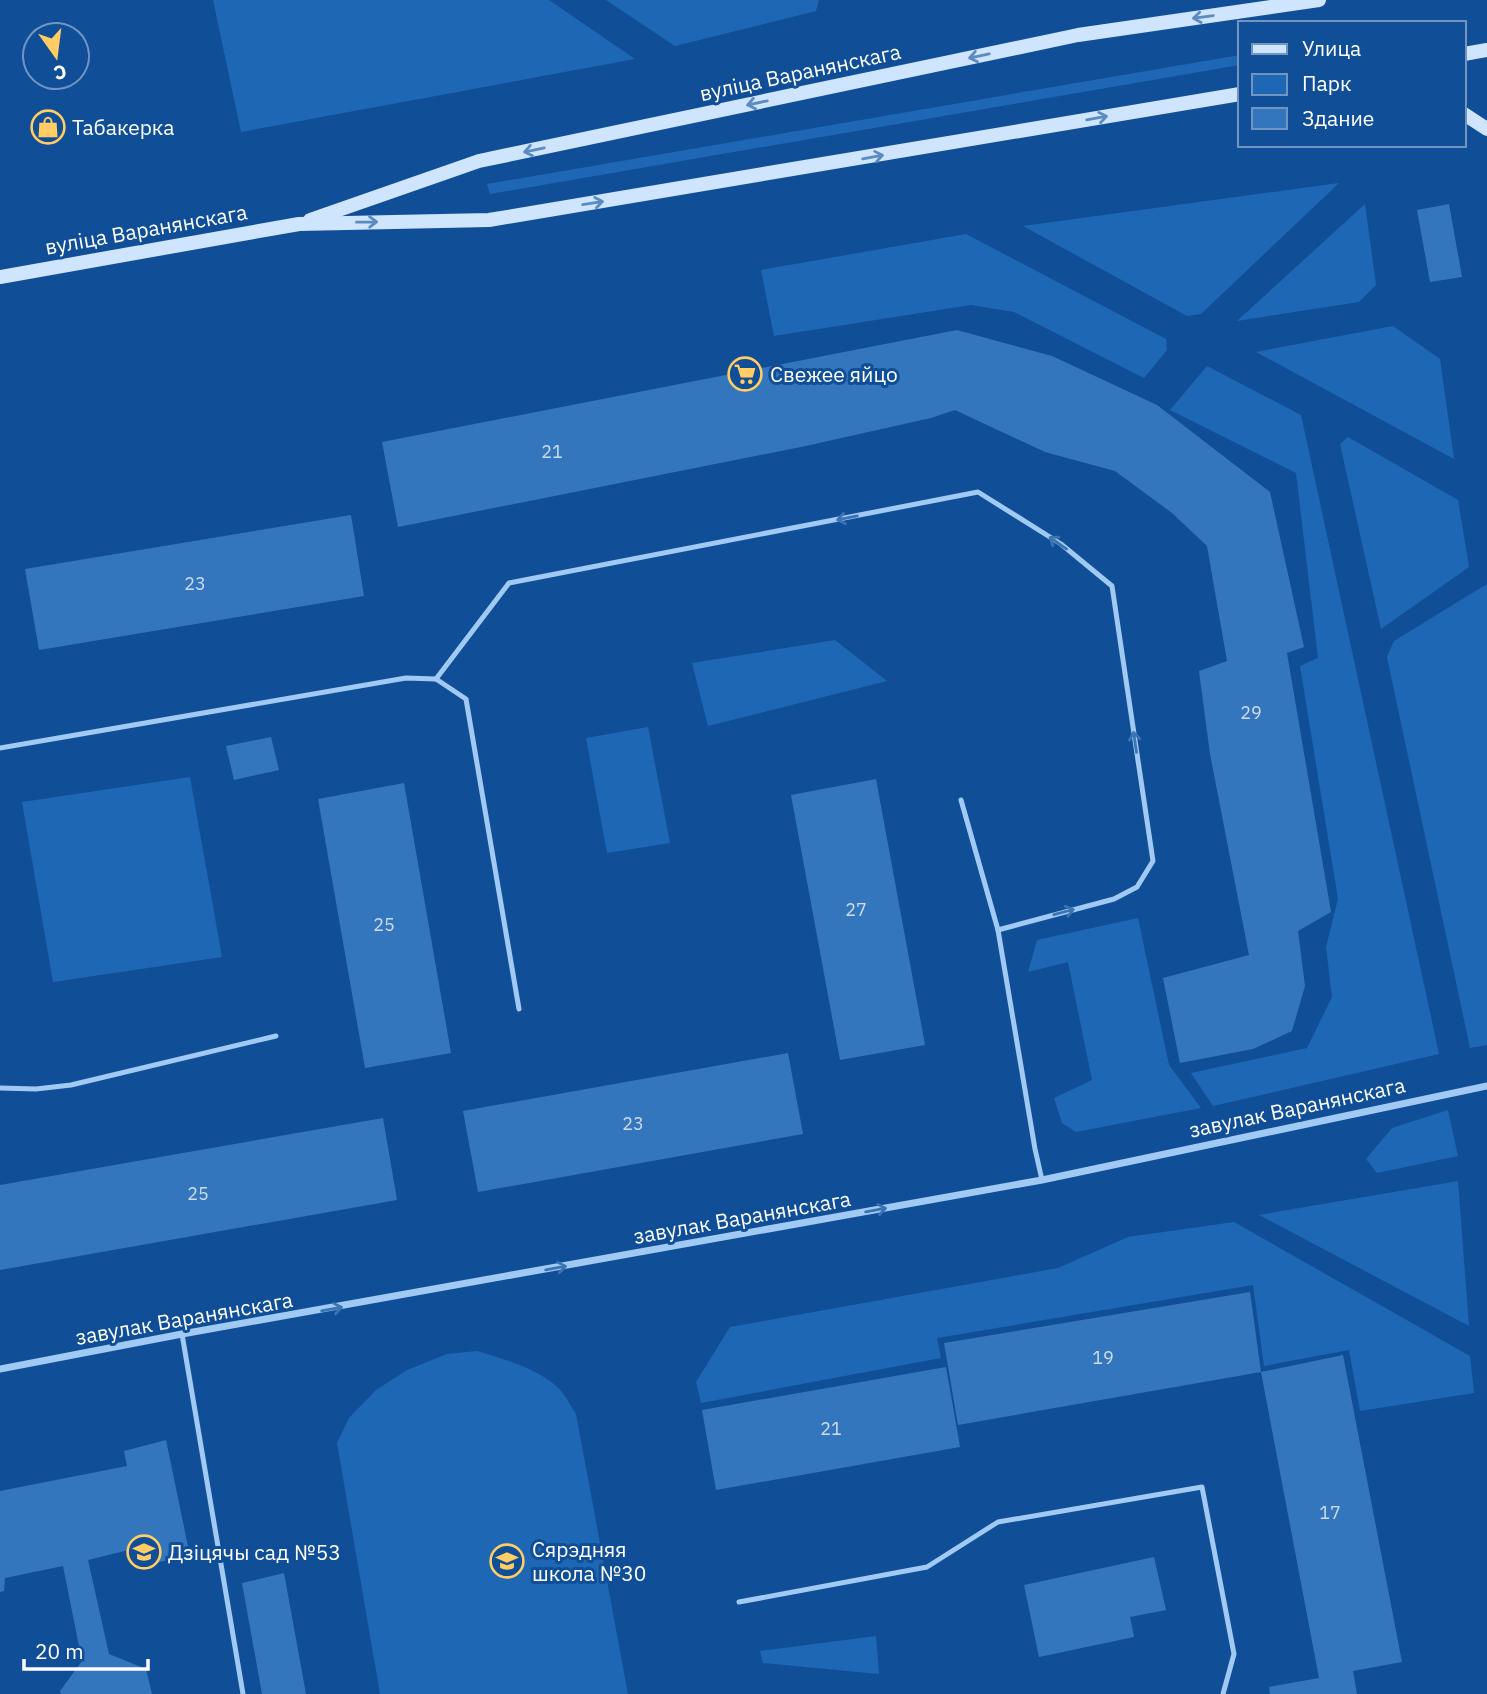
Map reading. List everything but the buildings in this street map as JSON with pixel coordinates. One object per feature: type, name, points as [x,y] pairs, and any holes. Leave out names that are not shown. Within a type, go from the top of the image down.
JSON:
[{"type":"main road","name":"вуліца Варанянскага","points":[[299,224],[479,161],[1078,35],[1319,0]]},
{"type":"main road","points":[[1466,54],[1487,50]]},
{"type":"main road","name":"вуліца Варанянскага","points":[[0,277],[299,224],[489,220],[1238,94]]},
{"type":"main road","points":[[1466,115],[1487,129]]},
{"type":"street","name":"завулак Варанянскага","points":[[0,1369],[1042,1180],[1487,1086]]},
{"type":"lane","points":[[436,679],[509,583],[978,492],[1061,544],[1112,586],[1153,861],[1137,887],[1114,899],[998,930]]},
{"type":"lane","points":[[0,748],[406,678],[436,679],[466,699],[519,1009]]},
{"type":"lane","points":[[961,800],[998,930],[1042,1180]]},
{"type":"lane","points":[[0,1088],[37,1089],[71,1085],[276,1036]]},
{"type":"lane","points":[[182,1334],[243,1694]]},
{"type":"lane","points":[[739,1602],[927,1567],[998,1522],[1202,1487],[1234,1654],[1223,1694]]},
{"type":"green space","points":[[213,0],[549,0],[635,59],[241,132]]},
{"type":"green space","points":[[606,0],[819,0],[816,11],[675,46]]},
{"type":"green space","points":[[1238,55],[1238,65],[490,194],[487,184]]},
{"type":"green space","points":[[1339,183],[1201,314],[1187,316],[1023,226]]},
{"type":"green space","points":[[1365,204],[1376,285],[1359,302],[1237,321]]},
{"type":"green space","points":[[966,234],[1166,339],[1167,350],[1144,378],[1014,312],[971,305],[774,336],[761,270]]},
{"type":"green space","points":[[1393,326],[1440,359],[1454,459],[1256,352]]},
{"type":"green space","points":[[1207,366],[1301,415],[1439,1054],[1213,1106],[1191,1073],[1307,1048],[1332,997],[1326,947],[1338,899],[1300,666],[1318,658],[1296,473],[1170,410]]},
{"type":"green space","points":[[1348,437],[1458,500],[1469,567],[1381,629],[1340,444]]},
{"type":"green space","points":[[1487,584],[1487,1045],[1470,1048],[1387,657],[1394,641]]},
{"type":"green space","points":[[835,640],[887,681],[708,726],[692,663]]},
{"type":"green space","points":[[648,727],[670,843],[607,853],[586,738]]},
{"type":"green space","points":[[190,777],[222,957],[53,982],[22,802]]},
{"type":"green space","points":[[1138,918],[1169,1065],[1201,1108],[1076,1132],[1062,1123],[1054,1098],[1092,1080],[1068,962],[1028,972],[1037,940]]},
{"type":"green space","points":[[1448,1110],[1458,1156],[1377,1173],[1366,1159],[1392,1128]]},
{"type":"green space","points":[[1458,1181],[1469,1326],[1259,1215]]},
{"type":"green space","points":[[1234,1222],[1470,1356],[1474,1393],[1360,1411],[1349,1350],[1264,1366],[1253,1285],[937,1338],[941,1358],[701,1403],[696,1382],[730,1327],[1058,1268],[1128,1237]]},
{"type":"green space","name":"Сярэдняя школа №30","points":[[477,1351],[522,1366],[544,1377],[561,1391],[576,1414],[628,1694],[380,1694],[337,1443],[349,1418],[376,1390],[407,1370],[447,1354]]},
{"type":"green space","points":[[876,1636],[879,1674],[763,1663],[760,1651]]},
{"type":"place","name":"Табакерка","points":[[48,127]]},
{"type":"place","name":"Свежее яйцо","points":[[745,374]]},
{"type":"place","name":"Дзіцячы сад №53","points":[[144,1552]]},
{"type":"place","name":"Сярэдняя школа №30","points":[[507,1561]]}]
